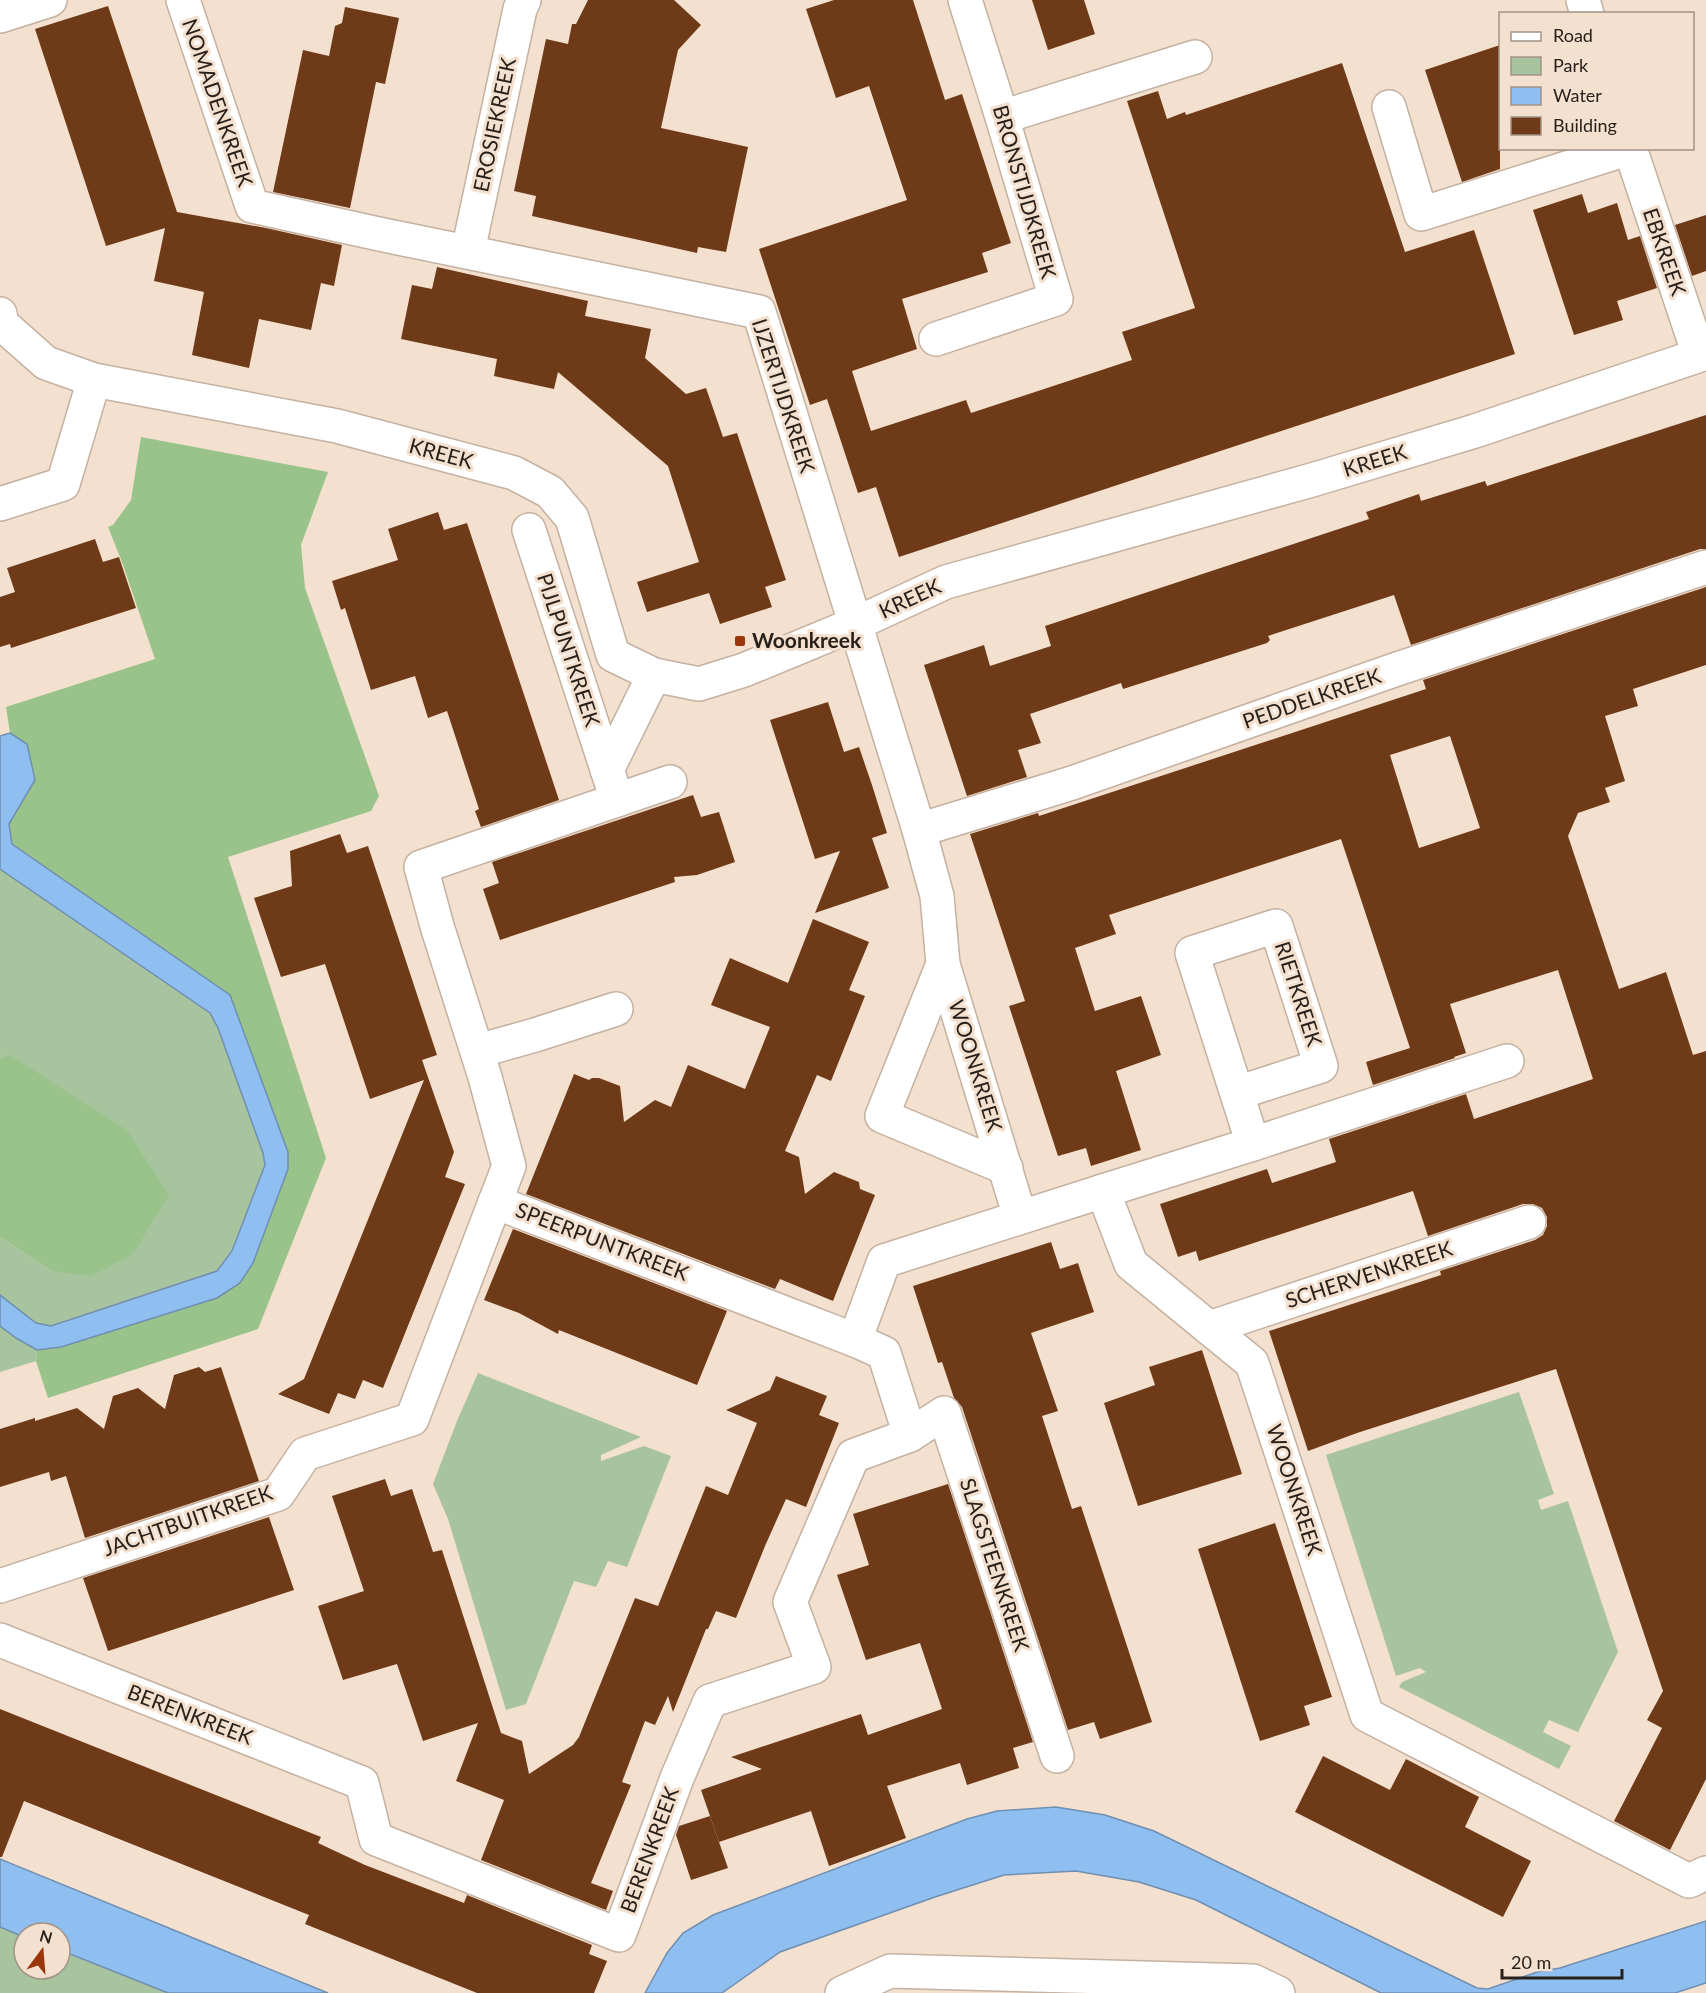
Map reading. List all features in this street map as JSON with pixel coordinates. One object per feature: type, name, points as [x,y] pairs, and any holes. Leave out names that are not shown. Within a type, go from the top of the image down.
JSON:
[{"type":"street","points":[[0,16],[50,0]]},
{"type":"street","name":"NOMADENKREEK","points":[[183,0],[252,206],[468,251]]},
{"type":"street","name":"EROSIEKREEK","points":[[468,251],[520,9],[524,0]]},
{"type":"street","name":"BRONSTIJDKREEK","points":[[936,339],[1056,299],[965,0]]},
{"type":"street","points":[[1002,117],[1196,57]]},
{"type":"street","points":[[1389,107],[1421,214],[1624,150]]},
{"type":"street","name":"EBKREEK","points":[[1631,150],[1703,354]]},
{"type":"street","name":"IJZERTIJDKREEK","points":[[468,251],[759,312],[855,624]]},
{"type":"street","name":"KREEK","points":[[0,314],[2,324],[46,363],[94,380],[337,426],[514,473],[550,492],[572,518],[613,655],[654,675],[699,684],[744,670],[855,624],[946,582],[1312,480],[1475,431],[1703,354]]},
{"type":"street","points":[[0,504],[63,484],[94,380]]},
{"type":"street","name":"PIJLPUNTKREEK","points":[[529,530],[612,785]]},
{"type":"street","name":"PEDDELKREEK","points":[[919,830],[1072,783],[1400,668],[1706,567]]},
{"type":"street","name":"WOONKREEK","points":[[855,624],[938,896],[943,964],[1020,1217]]},
{"type":"street","name":"PIJLPUNTKREEK","points":[[612,785],[654,675]]},
{"type":"street","points":[[612,785],[670,782]]},
{"type":"street","name":"SPEERPUNTKREEK","points":[[612,785],[421,867],[437,926],[478,1051],[509,1166],[495,1202],[855,1340]]},
{"type":"street","name":"RIETKREEK","points":[[1236,1093],[1321,1066],[1276,926],[1192,953],[1252,1144]]},
{"type":"street","name":"WOONKREEK","points":[[943,964],[882,1116],[1006,1168]]},
{"type":"street","points":[[478,1051],[616,1009]]},
{"type":"street","points":[[910,1435],[884,1353],[855,1340],[884,1261],[1507,1061]]},
{"type":"street","name":"WOONKREEK","points":[[1103,1191],[1131,1264],[1252,1363],[1367,1715],[1689,1881],[1706,1873]]},
{"type":"street","name":"JACHTBUITKREEK","points":[[0,1586],[278,1494],[305,1454],[412,1419],[495,1202]]},
{"type":"street","name":"SCHERVENKREEK","points":[[1209,1328],[1529,1222]]},
{"type":"street","name":"SLAGSTEENKREEK","points":[[910,1435],[944,1413],[1057,1756]]},
{"type":"street","name":"BERENKREEK","points":[[0,1640],[362,1783],[376,1839],[619,1935],[677,1778],[710,1701],[814,1667],[790,1602],[853,1456],[910,1435]]},
{"type":"street","points":[[842,1993],[890,1971],[1253,1981],[1278,1993]]},
{"type":"green space","points":[[141,437],[328,472],[301,545],[305,588],[379,796],[371,811],[228,857],[326,1158],[258,1329],[48,1398],[36,1361],[37,1350],[61,1347],[217,1298],[240,1283],[253,1263],[288,1170],[288,1152],[230,995],[12,844],[9,824],[35,780],[27,744],[10,733],[6,707],[155,659],[108,527],[113,525],[131,500]]},
{"type":"green space","points":[[0,869],[210,1013],[218,1028],[263,1153],[265,1165],[232,1251],[217,1271],[51,1326],[36,1323],[0,1295],[0,1237],[52,1271],[8,1054],[0,1059]]},
{"type":"green space","points":[[8,1054],[127,1130],[169,1195],[133,1254],[91,1276],[52,1271],[0,1237],[0,1059]]},
{"type":"green space","points":[[0,1326],[37,1350],[36,1361],[0,1372]]},
{"type":"green space","points":[[478,1373],[641,1437],[601,1455],[601,1461],[644,1446],[671,1456],[627,1567],[608,1561],[596,1587],[574,1581],[526,1704],[506,1710],[448,1519],[433,1484]]},
{"type":"green space","points":[[1519,1392],[1554,1494],[1538,1500],[1541,1510],[1568,1501],[1618,1652],[1578,1732],[1549,1720],[1543,1732],[1571,1746],[1559,1769],[1399,1687],[1402,1682],[1426,1672],[1420,1668],[1396,1676],[1326,1455]]},
{"type":"green space","points":[[0,1927],[12,1932],[12,1981],[72,1981],[72,1955],[168,1993],[0,1993]]},
{"type":"water","points":[[10,733],[27,744],[35,780],[9,824],[12,844],[230,995],[288,1152],[288,1169],[253,1263],[240,1283],[217,1298],[61,1347],[37,1350],[0,1326],[0,1295],[36,1323],[51,1326],[217,1271],[232,1251],[265,1165],[263,1153],[218,1028],[210,1013],[0,869],[0,736]]},
{"type":"water","points":[[1056,1807],[1105,1815],[1154,1831],[1477,1988],[1488,1989],[1537,1972],[1560,1968],[1706,1921],[1706,1983],[1675,1993],[1381,1993],[1196,1900],[1139,1882],[1076,1871],[1004,1875],[935,1897],[780,1952],[722,1993],[645,1993],[667,1953],[683,1933],[713,1915],[967,1819],[997,1811]]},
{"type":"water","points":[[0,1859],[328,1993],[168,1993],[72,1955],[72,1921],[12,1921],[12,1932],[0,1927]]},
{"type":"building","points":[[588,0],[674,0],[701,25],[678,50],[661,128],[748,147],[726,252],[698,247],[697,253],[532,216],[536,196],[514,191],[546,39],[568,44],[572,24],[576,24]]},
{"type":"building","points":[[834,0],[913,0],[945,100],[962,94],[1011,243],[982,253],[988,272],[902,299],[917,349],[852,371],[871,431],[966,400],[971,413],[1132,360],[1122,332],[1195,308],[1127,101],[1158,91],[1167,119],[1185,112],[1186,115],[1342,63],[1405,252],[1474,230],[1515,354],[899,557],[876,487],[858,493],[827,399],[810,405],[759,249],[907,200],[869,86],[836,98],[806,9]]},
{"type":"building","points":[[1032,0],[1084,0],[1095,34],[1048,50]]},
{"type":"building","points":[[108,6],[177,212],[342,245],[334,286],[321,283],[311,330],[259,319],[249,368],[192,355],[204,292],[154,281],[165,228],[106,246],[35,29]]},
{"type":"building","points":[[345,7],[399,18],[385,84],[376,82],[350,208],[273,192],[303,50],[329,56],[335,26],[342,23]]},
{"type":"building","points":[[1499,45],[1500,169],[1462,182],[1425,70]]},
{"type":"building","points":[[1582,194],[1588,213],[1617,203],[1628,240],[1640,236],[1657,288],[1617,301],[1623,320],[1574,335],[1533,210]]},
{"type":"building","points":[[1706,215],[1706,271],[1692,276],[1675,225]]},
{"type":"building","points":[[437,267],[588,301],[585,316],[651,329],[645,358],[686,394],[706,388],[723,437],[737,433],[786,580],[765,587],[772,607],[720,624],[709,593],[647,612],[637,582],[699,562],[668,466],[558,372],[554,389],[494,376],[497,359],[401,339],[412,285],[432,289]]},
{"type":"building","points":[[1706,415],[1706,549],[1700,549],[1411,645],[1394,595],[1268,636],[1270,640],[1267,643],[1123,689],[1121,683],[1030,714],[1041,743],[1018,750],[1027,777],[967,796],[924,665],[984,645],[990,666],[1051,646],[1045,626],[1369,519],[1366,512],[1419,494],[1421,501],[1485,481],[1487,486]]},
{"type":"building","points":[[438,512],[444,530],[467,523],[559,800],[481,827],[475,811],[479,809],[447,711],[428,718],[415,676],[371,690],[345,608],[341,610],[332,581],[398,560],[388,529]]},
{"type":"building","points":[[95,539],[103,562],[119,557],[136,608],[11,648],[10,644],[0,647],[0,597],[15,592],[7,568]]},
{"type":"building","points":[[1706,587],[1706,665],[1633,689],[1638,706],[1605,716],[1625,781],[1605,788],[1610,802],[1578,813],[1568,836],[1619,989],[1666,972],[1693,1055],[1706,1051],[1706,1779],[1670,1850],[1614,1821],[1662,1728],[1647,1720],[1663,1691],[1556,1369],[1308,1451],[1269,1331],[1441,1275],[1440,1271],[1535,1240],[1543,1235],[1547,1226],[1547,1217],[1542,1208],[1533,1204],[1523,1204],[1428,1236],[1413,1191],[1199,1261],[1196,1251],[1178,1257],[1160,1204],[1267,1169],[1272,1183],[1336,1162],[1329,1139],[1466,1094],[1474,1119],[1593,1079],[1558,970],[1450,1004],[1466,1053],[1373,1085],[1366,1062],[1410,1048],[1341,839],[1109,915],[1116,934],[1075,948],[1095,1011],[1141,996],[1161,1055],[1116,1071],[1141,1150],[1091,1166],[1086,1148],[1058,1156],[1009,1006],[1025,1001],[970,834],[1038,813],[1039,816],[1426,689],[1423,680]],"holes":[[[1450,736],[1480,828],[1419,848],[1390,755]]]},
{"type":"building","points":[[828,702],[844,752],[859,747],[872,785],[887,833],[872,838],[889,888],[815,913],[840,851],[815,859],[770,720]]},
{"type":"building","points":[[693,795],[701,817],[719,812],[735,862],[697,875],[674,877],[675,882],[500,940],[483,889],[499,883],[492,862]]},
{"type":"building","points":[[340,834],[347,853],[368,846],[437,1055],[422,1060],[454,1152],[445,1177],[465,1184],[383,1388],[363,1380],[355,1399],[338,1393],[329,1414],[278,1394],[304,1379],[424,1080],[370,1099],[325,964],[281,977],[254,898],[292,886],[290,851]]},
{"type":"building","points":[[813,919],[869,942],[849,990],[865,996],[831,1081],[817,1075],[785,1151],[799,1157],[805,1194],[834,1172],[859,1182],[860,1189],[875,1195],[833,1301],[780,1279],[775,1289],[526,1194],[574,1074],[589,1080],[599,1078],[620,1086],[624,1122],[655,1100],[671,1107],[688,1065],[745,1089],[770,1027],[711,1005],[730,958],[788,983]]},
{"type":"building","points":[[513,1229],[727,1311],[697,1385],[559,1330],[558,1334],[519,1313],[484,1300]]},
{"type":"building","points":[[1051,1242],[1060,1269],[1078,1263],[1094,1312],[1031,1333],[1058,1411],[1042,1416],[1072,1509],[1081,1506],[1152,1722],[1100,1739],[1094,1722],[1068,1730],[962,1407],[954,1398],[942,1362],[938,1363],[913,1286]]},
{"type":"building","points":[[1202,1350],[1242,1474],[1138,1506],[1104,1403],[1155,1385],[1149,1367]]},
{"type":"building","points":[[199,1367],[205,1372],[221,1367],[259,1481],[85,1538],[66,1476],[51,1481],[49,1472],[0,1487],[0,1429],[77,1408],[104,1429],[113,1396],[138,1388],[165,1409],[174,1375]]},
{"type":"building","points":[[776,1376],[827,1396],[819,1415],[839,1423],[806,1507],[786,1499],[736,1618],[716,1611],[706,1629],[673,1712],[668,1696],[655,1725],[645,1721],[622,1782],[631,1785],[591,1883],[613,1891],[606,1910],[481,1860],[504,1800],[456,1781],[478,1723],[423,1741],[397,1664],[343,1680],[318,1606],[364,1591],[332,1496],[385,1479],[391,1496],[412,1489],[433,1552],[442,1550],[501,1733],[522,1741],[529,1774],[573,1745],[579,1737],[635,1598],[658,1606],[706,1486],[728,1495],[757,1423],[726,1410],[770,1390]]},
{"type":"building","points":[[948,1484],[1033,1742],[1013,1748],[1019,1768],[967,1785],[960,1763],[887,1786],[906,1838],[829,1866],[811,1811],[719,1842],[701,1790],[762,1769],[731,1757],[861,1714],[868,1735],[942,1709],[920,1643],[866,1660],[837,1575],[869,1565],[853,1514]]},
{"type":"building","points":[[269,1517],[294,1590],[108,1651],[83,1578]]},
{"type":"building","points":[[1275,1523],[1332,1697],[1304,1706],[1310,1725],[1260,1741],[1198,1549]]},
{"type":"building","points":[[0,1709],[321,1837],[318,1843],[365,1865],[464,1903],[467,1895],[592,1945],[589,1954],[607,1961],[594,1993],[477,1993],[305,1924],[309,1915],[24,1801],[2,1857],[0,1857]]},
{"type":"building","points":[[1323,1756],[1390,1790],[1406,1759],[1479,1797],[1465,1827],[1531,1861],[1503,1917],[1295,1812]]},
{"type":"building","points":[[710,1816],[728,1868],[691,1880],[676,1835],[679,1826]]},
{"type":"place","name":"Woonkreek","points":[[740,641]]}]
